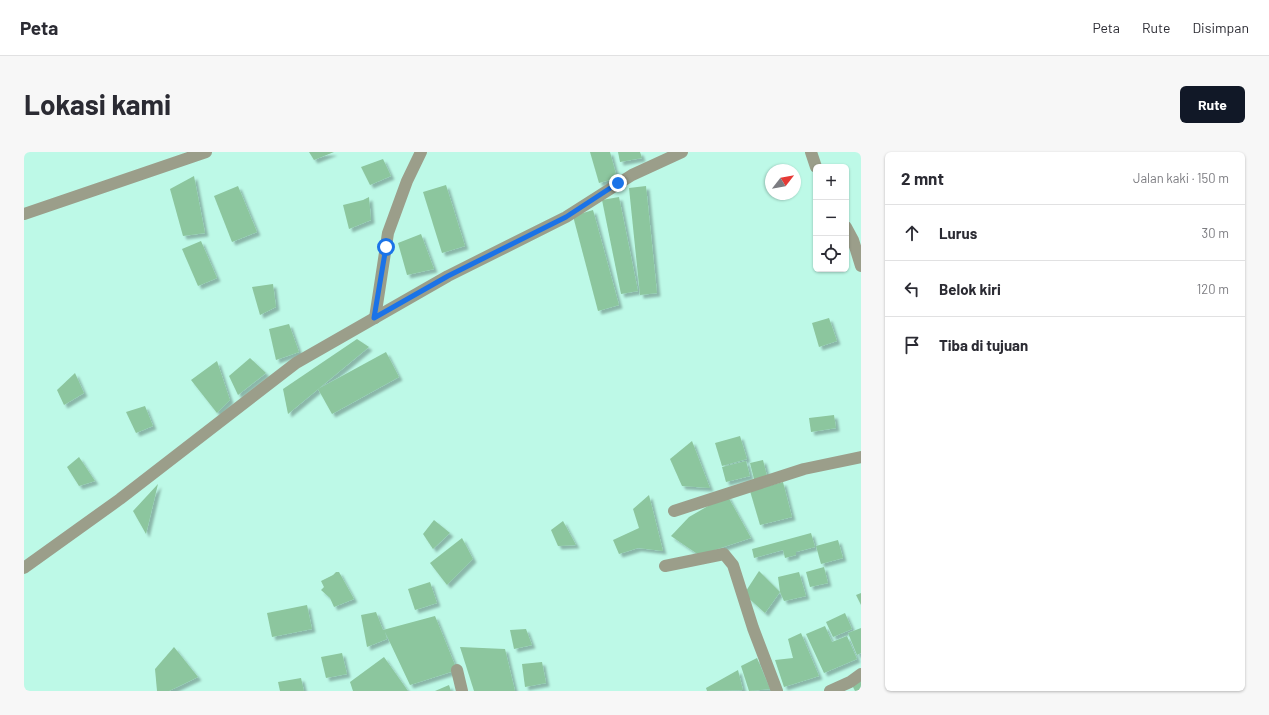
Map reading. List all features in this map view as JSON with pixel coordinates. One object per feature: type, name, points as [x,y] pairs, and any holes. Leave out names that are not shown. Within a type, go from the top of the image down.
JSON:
[{"type":"street","points":[[24,214],[206,152]]},
{"type":"street","points":[[374,318],[388,233],[407,181],[421,152]]},
{"type":"street","points":[[24,568],[120,499],[296,363],[448,276],[566,217],[632,175],[682,152]]},
{"type":"street","points":[[811,152],[815,164]]},
{"type":"street","points":[[849,233],[853,240],[861,266]]},
{"type":"street","points":[[674,511],[804,469],[861,458]]},
{"type":"street","points":[[665,566],[702,559],[716,554],[724,554],[727,556],[732,565],[753,628],[777,691]]},
{"type":"street","points":[[457,670],[462,691]]},
{"type":"street","points":[[830,691],[850,682],[861,674]]},
{"type":"building","points":[[309,152],[334,152],[314,160]]},
{"type":"building","points":[[590,152],[610,152],[617,178],[599,183]]},
{"type":"building","points":[[618,152],[640,152],[642,158],[620,162]]},
{"type":"building","points":[[383,159],[391,176],[370,185],[361,167]]},
{"type":"building","points":[[194,176],[205,233],[183,236],[170,189]]},
{"type":"building","points":[[446,185],[465,246],[442,253],[423,192]]},
{"type":"building","points":[[238,186],[257,232],[232,242],[214,196]]},
{"type":"building","points":[[646,186],[657,293],[640,295],[629,188]]},
{"type":"building","points":[[369,197],[371,220],[349,229],[343,205]]},
{"type":"building","points":[[619,197],[638,291],[621,294],[602,200]]},
{"type":"building","points":[[593,210],[619,305],[598,311],[573,216]]},
{"type":"building","points":[[421,234],[434,269],[407,275],[398,243]]},
{"type":"building","points":[[201,241],[217,278],[198,286],[182,249]]},
{"type":"building","points":[[273,284],[276,307],[260,315],[252,287]]},
{"type":"building","points":[[829,318],[837,341],[819,347],[812,323]]},
{"type":"building","points":[[289,324],[299,352],[276,360],[269,329]]},
{"type":"building","points":[[357,339],[369,347],[288,414],[283,389]]},
{"type":"building","points":[[386,352],[399,377],[332,414],[318,389]]},
{"type":"building","points":[[250,358],[266,373],[238,395],[229,376]]},
{"type":"building","points":[[217,361],[230,400],[217,413],[191,380]]},
{"type":"building","points":[[75,373],[84,393],[64,405],[57,390]]},
{"type":"building","points":[[145,406],[153,426],[136,433],[126,412]]},
{"type":"building","points":[[834,415],[836,428],[811,432],[809,418]]},
{"type":"building","points":[[740,436],[747,459],[722,466],[715,443]]},
{"type":"building","points":[[692,441],[710,488],[682,486],[670,459]]},
{"type":"building","points":[[79,457],[95,481],[79,486],[67,467]]},
{"type":"building","points":[[763,460],[768,480],[755,483],[750,463]]},
{"type":"building","points":[[746,461],[750,476],[726,482],[722,467]]},
{"type":"building","points":[[783,482],[792,517],[760,525],[750,491]]},
{"type":"building","points":[[158,484],[146,534],[133,511]]},
{"type":"building","points":[[649,495],[663,551],[638,548],[619,554],[613,540],[639,528],[633,509]]},
{"type":"building","points":[[727,495],[751,538],[699,555],[671,536],[689,517]]},
{"type":"building","points":[[434,520],[450,533],[433,549],[423,534]]},
{"type":"building","points":[[563,521],[576,545],[558,546],[551,530]]},
{"type":"building","points":[[811,533],[815,547],[796,552],[796,555],[785,558],[783,550],[754,558],[752,549]]},
{"type":"building","points":[[462,538],[473,559],[447,585],[430,563]]},
{"type":"building","points":[[838,540],[843,558],[821,564],[816,546]]},
{"type":"building","points":[[824,567],[828,583],[810,587],[806,572]]},
{"type":"building","points":[[759,571],[780,592],[765,613],[744,594]]},
{"type":"building","points":[[336,572],[339,572],[354,599],[334,607],[330,598],[321,590],[324,587],[321,581]]},
{"type":"building","points":[[799,572],[806,596],[784,601],[780,592],[778,577]]},
{"type":"building","points":[[430,582],[437,603],[415,610],[408,589]]},
{"type":"building","points":[[861,593],[861,605],[856,595]]},
{"type":"building","points":[[307,605],[312,629],[272,637],[267,613]]},
{"type":"building","points":[[376,612],[383,630],[435,616],[457,670],[410,685],[385,632],[387,639],[367,647],[361,615]]},
{"type":"building","points":[[845,613],[852,629],[833,637],[826,622]]},
{"type":"building","points":[[825,626],[832,642],[847,636],[857,659],[824,673],[806,634]]},
{"type":"building","points":[[861,628],[861,653],[857,655],[848,633]]},
{"type":"building","points":[[526,629],[532,645],[514,649],[510,630]]},
{"type":"building","points":[[801,633],[819,676],[784,687],[775,660],[793,658],[788,639]]},
{"type":"building","points":[[174,647],[198,677],[169,691],[157,691],[155,669]]},
{"type":"building","points":[[460,647],[505,649],[515,691],[474,691]]},
{"type":"building","points":[[342,653],[347,674],[326,678],[321,657]]},
{"type":"building","points":[[384,657],[408,691],[353,691],[350,682]]},
{"type":"building","points":[[757,658],[770,689],[749,691],[741,666]]},
{"type":"building","points":[[542,662],[546,683],[525,687],[522,664]]},
{"type":"building","points":[[738,670],[743,690],[707,691],[706,688]]},
{"type":"building","points":[[301,678],[304,691],[280,691],[278,682]]},
{"type":"building","points":[[861,681],[861,691],[855,691],[852,685]]},
{"type":"building","points":[[449,685],[451,691],[435,691]]},
{"type":"route","points":[[386,247],[374,318],[448,276],[566,217],[618,183]]}]
